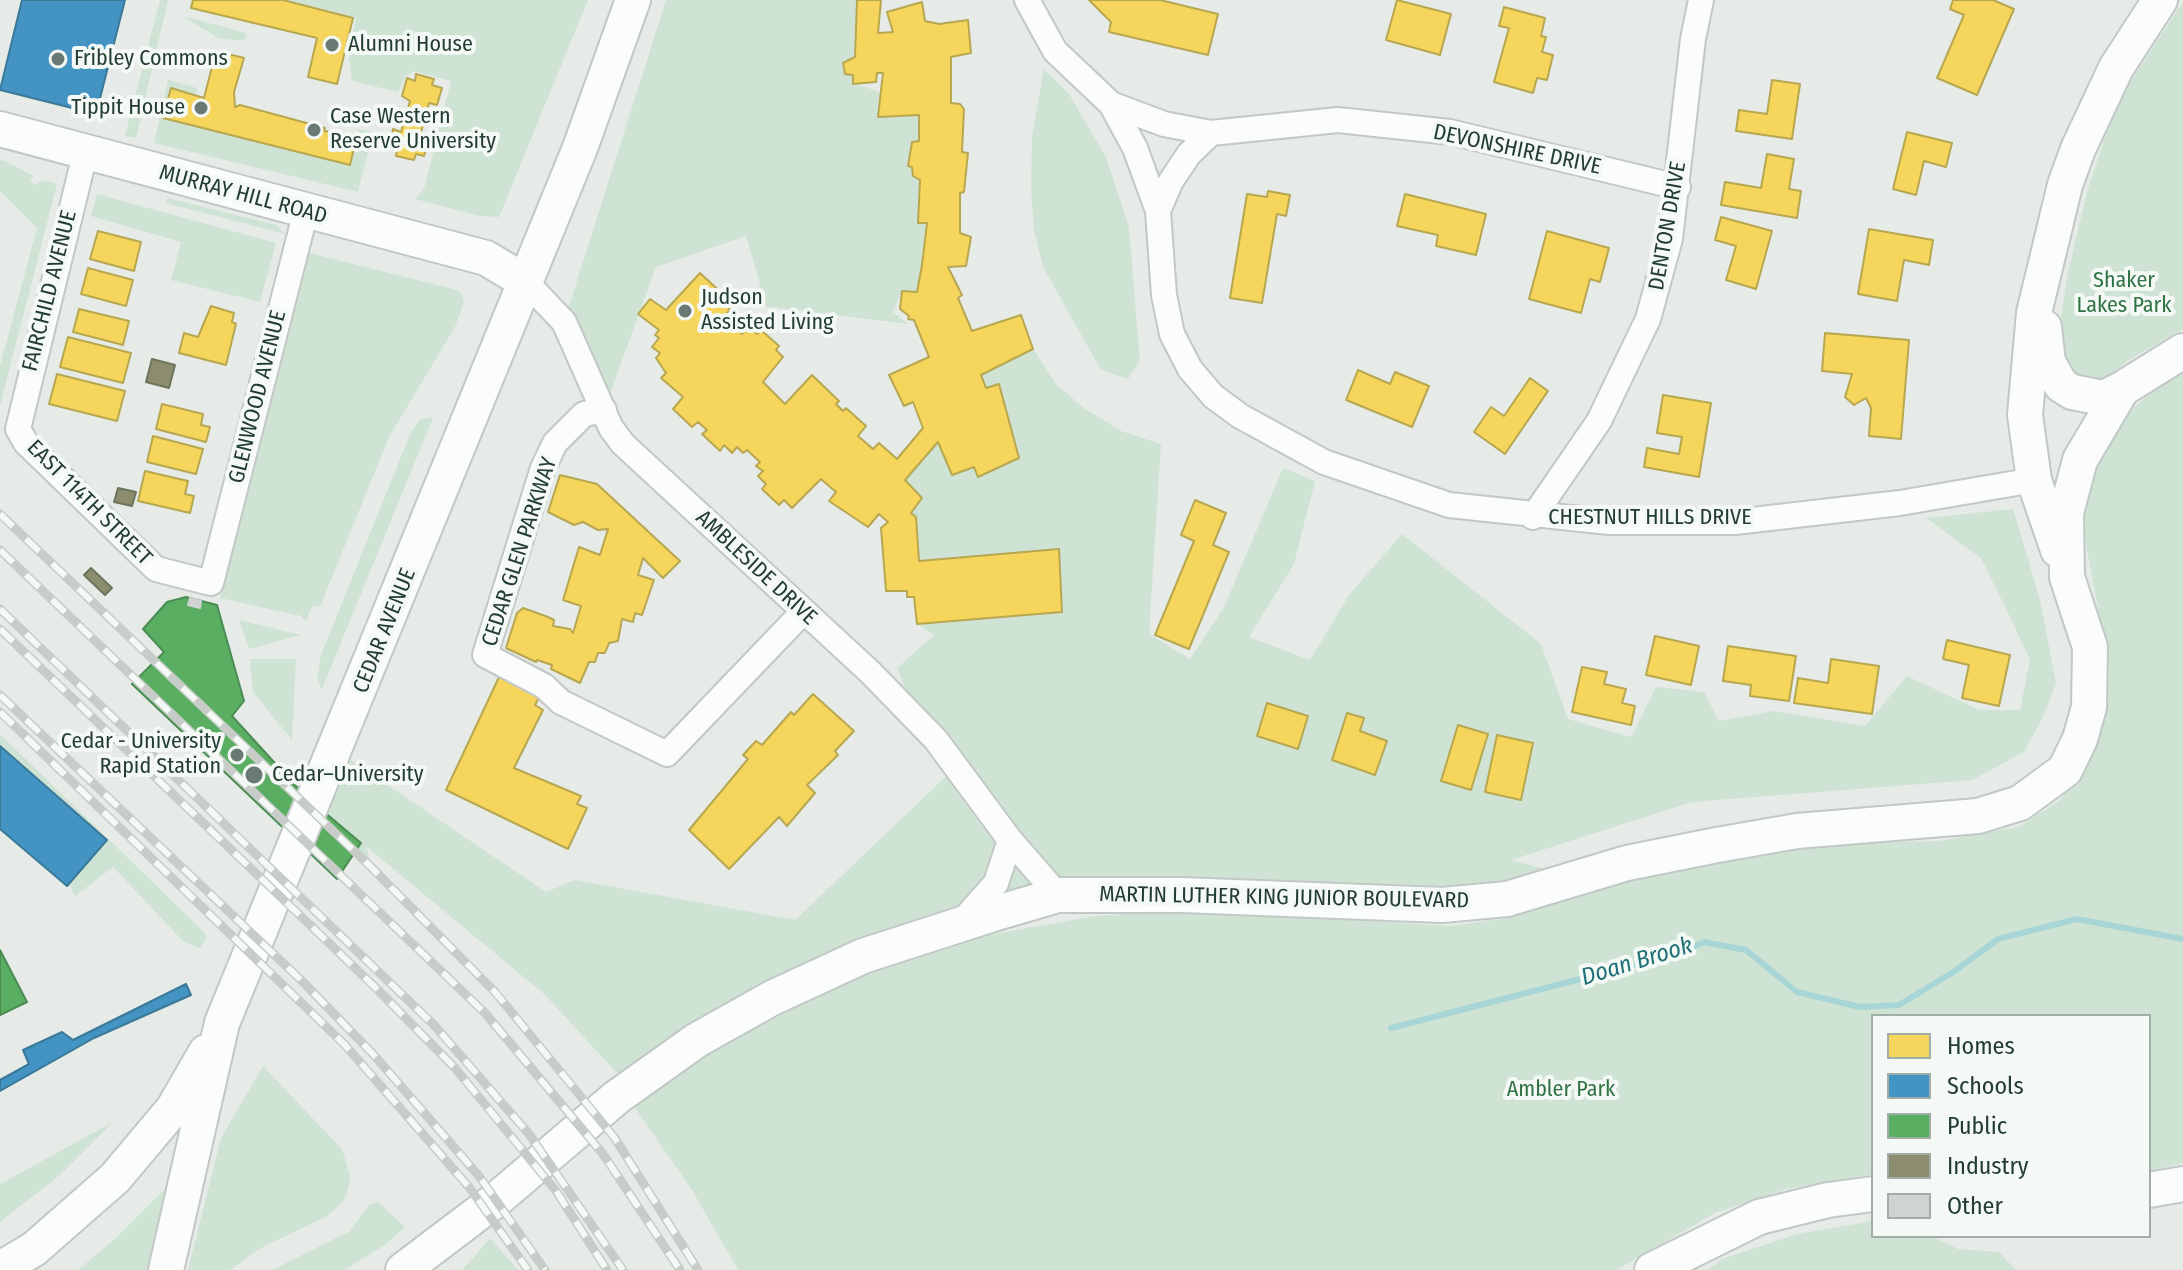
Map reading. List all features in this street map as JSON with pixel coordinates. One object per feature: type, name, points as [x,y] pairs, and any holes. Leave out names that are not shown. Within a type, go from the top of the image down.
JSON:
[{"type":"main road","name":"CEDAR AVENUE","points":[[166,1270],[222,1023],[580,148],[633,0]]},
{"type":"main road","points":[[2067,577],[2034,480],[2025,415],[2034,313],[2065,185],[2078,149],[2116,68],[2160,0]]},
{"type":"main road","name":"MURRAY HILL ROAD","points":[[0,129],[486,258],[526,282]]},
{"type":"main road","points":[[2045,271],[2042,305],[2048,362],[2053,375],[2072,392],[2085,395],[2103,398],[2122,389]]},
{"type":"main road","name":"MARTIN LUTHER KING JUNIOR BOULEVARD","points":[[403,1270],[497,1199],[617,1097],[697,1040],[772,998],[863,956],[1058,895],[1182,895],[1442,905],[1507,899],[1627,863],[1797,831],[1999,812],[2046,787],[2065,770],[2080,739],[2089,707],[2090,647],[2067,577],[2066,513],[2080,460],[2122,389],[2183,351]]},
{"type":"main road","points":[[0,1269],[34,1249],[115,1178],[173,1109],[222,1023]]},
{"type":"main road","points":[[2151,1190],[2183,1184]]},
{"type":"main road","points":[[1652,1270],[1759,1217],[1828,1200],[1871,1194]]},
{"type":"street","name":"CHESTNUT HILLS DRIVE","points":[[1027,0],[1055,51],[1111,104],[1135,148],[1158,211],[1164,295],[1172,334],[1190,369],[1213,396],[1288,444],[1372,481],[1449,505],[1533,517],[1609,522],[1735,522],[1900,503],[2034,480]]},
{"type":"street","name":"DENTON DRIVE","points":[[1533,517],[1599,421],[1648,319],[1663,270],[1678,187],[1693,39],[1701,0]]},
{"type":"street","name":"DEVONSHIRE DRIVE","points":[[1111,104],[1164,124],[1211,133],[1338,120],[1450,132],[1678,187]]},
{"type":"street","points":[[1158,211],[1171,181],[1189,154],[1211,133]]},
{"type":"street","name":"FAIRCHILD AVENUE","points":[[18,429],[85,154]]},
{"type":"street","name":"GLENWOOD AVENUE","points":[[211,583],[306,211]]},
{"type":"street","name":"AMBLESIDE DRIVE","points":[[526,282],[564,322],[623,444],[871,673],[936,740],[1010,840],[1058,895]]},
{"type":"street","name":"CEDAR GLEN PARKWAY","points":[[604,410],[584,414],[555,443],[543,468],[485,655],[544,686],[561,702],[667,754],[803,612]]},
{"type":"street","name":"EAST 114TH STREET","points":[[18,429],[26,443],[156,569],[211,583]]},
{"type":"street","points":[[959,924],[986,899],[996,883],[1010,840]]},
{"type":"green space","points":[[160,0],[168,0],[136,138],[125,136]]},
{"type":"green space","points":[[283,0],[588,0],[499,217],[480,216],[415,199],[424,189],[451,81],[414,71],[405,77],[398,92],[352,81],[349,59],[356,18]]},
{"type":"green space","points":[[666,0],[857,0],[855,57],[843,63],[845,74],[853,75],[854,84],[881,92],[879,117],[919,115],[919,141],[911,143],[908,166],[912,167],[913,176],[920,180],[918,222],[927,223],[922,265],[917,292],[902,291],[893,312],[908,324],[762,306],[759,280],[746,236],[656,267],[604,410],[564,322]]},
{"type":"green space","name":"Shaker Lakes Park","points":[[2183,2],[2183,329],[2129,360],[2100,383],[2068,381],[2058,340],[2067,277],[2087,191],[2117,102]]},
{"type":"green space","points":[[182,16],[247,33],[246,38],[242,41],[218,38]]},
{"type":"green space","points":[[1044,69],[1069,94],[1106,157],[1129,227],[1140,361],[1128,379],[1101,370],[1043,267],[1034,231],[1031,190],[1032,136]]},
{"type":"green space","points":[[168,80],[197,88],[196,94],[171,88],[163,118],[350,165],[359,129],[373,132],[358,192],[154,143]]},
{"type":"green space","points":[[0,161],[33,176],[30,182],[37,185],[41,180],[57,184],[0,406],[0,366],[37,228],[0,191]]},
{"type":"green space","points":[[97,194],[276,243],[260,302],[171,280],[181,242],[91,216]]},
{"type":"green space","points":[[168,198],[276,225],[286,234],[165,203]]},
{"type":"green space","points":[[305,252],[453,289],[460,292],[464,301],[455,327],[389,437],[320,607],[312,606],[306,621],[301,616],[220,598]]},
{"type":"green space","points":[[1033,349],[1056,384],[1084,408],[1121,431],[1161,444],[1149,634],[1190,659],[1224,607],[1283,468],[1315,481],[1294,564],[1249,637],[1310,660],[1349,595],[1402,534],[1541,644],[1568,719],[1631,737],[1656,687],[1704,692],[1719,721],[1774,711],[1865,726],[1907,676],[1979,710],[2020,710],[2030,660],[2009,615],[1981,558],[1926,518],[2013,509],[2040,600],[2056,683],[2044,715],[2024,752],[1972,780],[1692,802],[1511,860],[1579,878],[1507,899],[1182,895],[959,924],[630,1087],[544,994],[367,847],[370,866],[311,810],[336,750],[546,892],[575,880],[795,920],[957,766],[888,690],[905,688],[897,668],[934,635],[917,624],[1062,611],[1058,549],[919,561],[905,480],[938,442],[952,475],[974,467],[978,477],[1019,458],[999,384],[986,388],[981,375]]},
{"type":"green space","name":"Ambler Park","points":[[2183,374],[2183,1163],[2151,1171],[2151,1014],[1871,1014],[1871,1174],[1786,1189],[1715,1213],[1616,1270],[738,1270],[692,1190],[633,1105],[688,1063],[749,1031],[869,971],[964,939],[1096,916],[1181,910],[1451,926],[1507,918],[1720,853],[1824,844],[1939,841],[2018,827],[2058,802],[2079,776],[2107,707],[2098,609],[2082,523],[2095,467],[2118,422],[2165,380]]},
{"type":"green space","points":[[433,418],[322,689],[317,680],[321,655],[411,432],[420,419]]},
{"type":"green space","points":[[239,620],[301,635],[249,649]]},
{"type":"green space","points":[[250,659],[296,659],[292,740],[253,692]]},
{"type":"green space","points":[[0,734],[204,932],[207,937],[200,948],[184,942],[113,867],[75,896],[0,746]]},
{"type":"green space","points":[[263,1066],[342,1149],[350,1175],[348,1189],[343,1202],[327,1216],[261,1248],[230,1270],[188,1270],[221,1138]]},
{"type":"green space","points":[[113,1122],[60,1175],[0,1222],[0,1184]]},
{"type":"green space","points":[[175,1179],[154,1270],[78,1270],[117,1237]]},
{"type":"green space","points":[[378,1202],[405,1227],[385,1245],[344,1270],[272,1270],[350,1231],[369,1205]]},
{"type":"green space","points":[[1871,1221],[1871,1238],[1935,1238],[1958,1249],[1999,1252],[2016,1270],[1707,1270],[1722,1259],[1797,1234]]},
{"type":"green space","points":[[490,1238],[518,1270],[462,1270],[474,1257]]},
{"type":"building: Homes","name":"Alumni House","points":[[193,0],[283,0],[353,18],[337,84],[308,77],[317,38],[191,8]]},
{"type":"building: Homes","name":"Judson Assisted Living","points":[[857,0],[881,0],[878,33],[893,32],[887,12],[922,2],[925,21],[939,24],[968,20],[971,53],[951,57],[951,103],[960,104],[964,109],[962,152],[968,153],[964,192],[960,193],[960,233],[971,237],[966,266],[948,267],[962,295],[958,298],[972,331],[1021,315],[1033,349],[981,375],[986,388],[999,384],[1019,458],[978,477],[974,467],[952,475],[938,442],[905,480],[922,498],[911,513],[916,517],[919,561],[1059,549],[1062,612],[917,624],[914,597],[907,597],[907,591],[886,591],[881,528],[888,522],[879,514],[868,527],[829,501],[836,492],[821,479],[792,508],[784,500],[779,505],[762,489],[766,484],[758,476],[763,471],[756,466],[760,462],[747,450],[743,453],[737,447],[732,453],[724,445],[720,451],[702,434],[707,430],[698,422],[692,427],[673,409],[683,397],[661,378],[666,373],[656,358],[660,353],[652,347],[659,338],[655,335],[659,330],[638,314],[650,299],[666,310],[700,273],[726,297],[723,302],[730,309],[724,317],[742,334],[750,326],[757,334],[761,330],[779,346],[776,350],[783,357],[763,382],[785,404],[812,375],[839,401],[836,404],[843,411],[846,408],[866,426],[858,436],[873,449],[879,443],[897,459],[923,428],[913,402],[904,406],[889,375],[929,357],[914,320],[908,319],[909,316],[900,309],[902,291],[917,292],[927,223],[918,223],[920,180],[913,176],[912,167],[908,166],[912,142],[919,141],[919,115],[878,117],[883,73],[877,73],[876,82],[853,84],[853,75],[845,74],[843,63],[855,57]]},
{"type":"building: Homes","points":[[1089,0],[1160,0],[1218,14],[1208,55],[1109,32],[1111,22]]},
{"type":"building: Homes","points":[[1397,0],[1451,14],[1440,55],[1386,40]]},
{"type":"building: Homes","points":[[1953,0],[1993,0],[2014,9],[1977,95],[1937,78],[1964,15],[1950,9]]},
{"type":"building: Homes","points":[[1504,7],[1545,18],[1541,36],[1546,37],[1542,52],[1553,55],[1547,80],[1537,78],[1533,93],[1494,82],[1509,28],[1499,26]]},
{"type":"building: Homes","name":"Tippit House","points":[[216,51],[244,58],[234,92],[235,107],[240,105],[325,128],[324,131],[357,135],[350,165],[163,118],[171,88],[204,98]]},
{"type":"building: Homes","points":[[416,74],[434,79],[432,85],[442,88],[437,105],[429,103],[420,136],[429,138],[424,156],[416,154],[414,160],[396,156],[397,150],[389,148],[393,129],[401,132],[410,101],[402,96],[407,78],[415,81]]},
{"type":"building: Homes","points":[[1772,80],[1800,84],[1792,139],[1736,131],[1739,110],[1767,114]]},
{"type":"building: Homes","points":[[1907,132],[1952,143],[1946,167],[1924,161],[1916,195],[1893,189]]},
{"type":"building: Homes","points":[[1767,154],[1794,159],[1789,189],[1801,191],[1797,218],[1721,205],[1725,182],[1761,188]]},
{"type":"building: Homes","points":[[1268,191],[1290,195],[1286,216],[1277,214],[1262,303],[1230,298],[1247,194],[1267,197]]},
{"type":"building: Homes","points":[[1405,194],[1486,214],[1476,255],[1436,246],[1438,235],[1397,226]]},
{"type":"building: Homes","points":[[1721,217],[1772,231],[1756,289],[1726,280],[1736,246],[1715,240]]},
{"type":"building: Homes","points":[[1869,229],[1933,240],[1929,265],[1904,260],[1897,301],[1858,294]]},
{"type":"building: Homes","points":[[98,231],[141,242],[134,271],[90,259]]},
{"type":"building: Homes","points":[[1547,231],[1609,248],[1600,282],[1590,279],[1581,313],[1529,299]]},
{"type":"building: Homes","points":[[88,268],[133,280],[126,306],[81,294]]},
{"type":"building: Homes","points":[[211,306],[234,313],[232,322],[236,324],[226,365],[179,353],[184,333],[198,337]]},
{"type":"building: Homes","points":[[79,309],[129,321],[123,345],[73,332]]},
{"type":"building: Homes","points":[[1825,333],[1909,340],[1901,439],[1869,436],[1871,408],[1866,398],[1854,405],[1845,397],[1852,374],[1822,371]]},
{"type":"building: Homes","points":[[68,337],[131,353],[123,383],[60,367]]},
{"type":"building: Homes","points":[[1358,370],[1390,384],[1395,372],[1429,386],[1412,427],[1346,400]]},
{"type":"building: Homes","points":[[57,374],[125,391],[117,421],[49,404]]},
{"type":"building: Homes","points":[[1530,378],[1548,391],[1505,454],[1474,432],[1491,407],[1504,416]]},
{"type":"building: Homes","points":[[1663,395],[1711,403],[1699,477],[1644,467],[1647,448],[1679,454],[1682,437],[1657,433]]},
{"type":"building: Homes","points":[[162,404],[203,414],[201,425],[210,427],[206,442],[156,429]]},
{"type":"building: Homes","points":[[153,436],[203,449],[196,474],[147,462]]},
{"type":"building: Homes","points":[[145,471],[188,481],[185,494],[194,496],[190,513],[138,501]]},
{"type":"building: Homes","points":[[560,475],[597,484],[680,561],[663,578],[643,558],[638,575],[654,580],[642,615],[635,613],[633,622],[622,619],[618,641],[609,643],[605,653],[598,653],[595,662],[589,662],[580,683],[551,669],[552,665],[536,662],[506,648],[517,613],[523,608],[554,620],[553,626],[570,629],[573,633],[581,606],[563,600],[579,547],[600,555],[608,529],[598,530],[583,522],[574,525],[548,512]]},
{"type":"building: Homes","points":[[1195,500],[1226,513],[1213,545],[1229,552],[1189,649],[1155,635],[1194,541],[1181,535]]},
{"type":"building: Homes","points":[[1655,636],[1699,646],[1691,685],[1646,675]]},
{"type":"building: Homes","points":[[1947,640],[2010,655],[1999,706],[1962,698],[1969,665],[1943,659]]},
{"type":"building: Homes","points":[[1728,646],[1796,656],[1789,701],[1750,696],[1751,685],[1723,681]]},
{"type":"building: Homes","points":[[1831,659],[1879,666],[1872,714],[1794,703],[1798,678],[1828,683]]},
{"type":"building: Homes","points":[[1582,667],[1607,672],[1604,684],[1626,689],[1622,703],[1635,706],[1631,725],[1572,712]]},
{"type":"building: Homes","points":[[500,675],[540,696],[535,705],[543,710],[514,768],[581,796],[577,804],[587,808],[568,849],[446,790]]},
{"type":"building: Homes","points":[[813,694],[854,731],[835,751],[838,755],[807,785],[815,793],[787,826],[779,817],[729,869],[689,830],[748,759],[743,755],[756,741],[762,745],[791,712],[794,715]]},
{"type":"building: Homes","points":[[1267,703],[1308,716],[1298,749],[1257,736]]},
{"type":"building: Homes","points":[[1347,713],[1364,718],[1360,731],[1387,741],[1375,775],[1332,760]]},
{"type":"building: Homes","points":[[1458,725],[1488,734],[1471,790],[1441,781]]},
{"type":"building: Homes","points":[[1497,735],[1533,743],[1521,800],[1485,792]]},
{"type":"building: Schools","name":"Fribley Commons","points":[[22,0],[125,0],[96,114],[0,90]]},
{"type":"building: Schools","points":[[0,746],[107,840],[67,886],[0,829]]},
{"type":"building: Schools","points":[[186,984],[191,995],[94,1038],[0,1091],[0,1080],[29,1064],[23,1050],[62,1032],[73,1040]]},
{"type":"building: Public","name":"Cedar - University Rapid Station","points":[[186,597],[217,605],[244,701],[232,716],[304,795],[361,843],[337,879],[132,684],[164,652],[143,629],[167,602]]},
{"type":"building: Public","points":[[0,950],[27,1002],[0,1015]]},
{"type":"building: Industry","points":[[152,359],[175,365],[169,388],[146,382]]},
{"type":"building: Industry","points":[[118,488],[136,492],[132,506],[114,502]]},
{"type":"building: Industry","points":[[91,568],[112,588],[105,595],[84,575]]},
{"type":"building: Other","points":[[190,598],[201,601],[200,608],[188,605]]},
{"type":"waterway","name":"Doan Brook","points":[[1391,1028],[1677,954],[1704,942],[1746,950],[1797,992],[1860,1007],[1899,1005],[1955,971],[1998,939],[2077,919],[2183,939]]},
{"type":"railway","points":[[0,514],[370,866],[495,992],[614,1137],[698,1270]]},
{"type":"railway","points":[[0,550],[485,1013],[603,1154],[680,1270]]},
{"type":"railway","points":[[0,609],[434,1025],[529,1134],[623,1270]]},
{"type":"railway","points":[[0,629],[376,988],[455,1068],[556,1191],[607,1270]]},
{"type":"railway","points":[[0,695],[302,981],[373,1054],[479,1176],[545,1270]]},
{"type":"railway","points":[[0,712],[345,1045],[469,1187],[528,1270]]},
{"type":"place","name":"Alumni House","points":[[332,45]]},
{"type":"place","name":"Fribley Commons","points":[[58,59]]},
{"type":"place","name":"Tippit House","points":[[201,108]]},
{"type":"place","name":"Case Western Reserve University","points":[[314,130]]},
{"type":"place","name":"Judson Assisted Living","points":[[685,311]]},
{"type":"place","name":"Cedar - University Rapid Station","points":[[237,755]]},
{"type":"place","name":"Cedar–University","points":[[254,775]]}]
